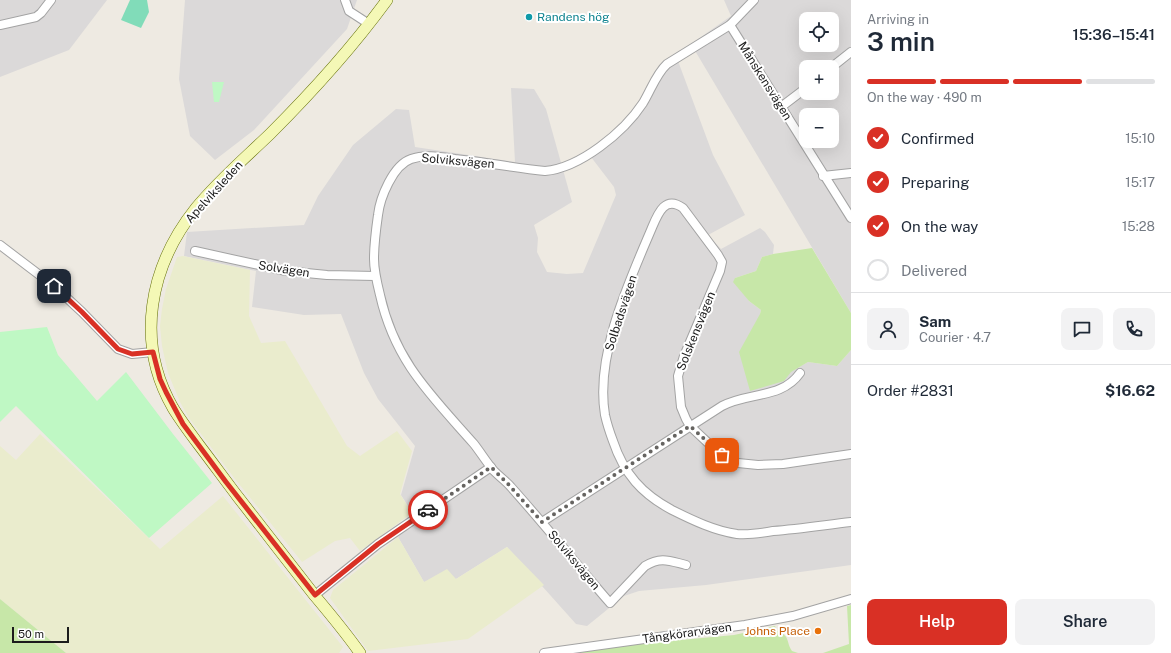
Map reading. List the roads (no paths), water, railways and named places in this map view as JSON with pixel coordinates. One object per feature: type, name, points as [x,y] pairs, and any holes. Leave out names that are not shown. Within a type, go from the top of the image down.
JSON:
[{"type":"street","points":[[0,25],[36,17],[51,0]]},
{"type":"street","points":[[345,0],[349,11],[369,24]]},
{"type":"street","name":"Apelviksleden","points":[[360,653],[339,623],[315,595],[226,482],[183,424],[160,379],[153,352],[152,321],[154,296],[162,264],[178,233],[207,195],[312,91],[351,48],[387,0]]},
{"type":"street","name":"Solviksvägen","points":[[686,566],[663,559],[652,562],[645,566],[610,603],[561,547],[542,522],[491,467],[428,392],[407,364],[393,338],[385,318],[375,276],[375,242],[379,205],[387,186],[404,163],[412,158],[431,157],[465,160],[545,171],[562,168],[591,152],[621,128],[642,105],[661,70],[667,64],[730,25],[754,0]]},
{"type":"street","name":"Månskensvägen","points":[[730,25],[823,176],[851,218]]},
{"type":"street","points":[[839,61],[851,52]]},
{"type":"street","points":[[781,107],[799,93]]},
{"type":"street","points":[[823,176],[851,173]]},
{"type":"street","name":"Solskensvägen","points":[[670,204],[678,204],[687,212],[718,254],[722,262],[720,271],[684,356],[678,376],[683,413],[690,426],[726,458],[738,463],[749,465],[782,464],[851,454]]},
{"type":"street","name":"Solbadsvägen","points":[[670,204],[661,208],[646,242],[616,320],[606,357],[604,393],[605,415],[614,446],[625,469],[648,494],[661,504],[684,516],[722,531],[738,534],[756,533],[851,522]]},
{"type":"street","points":[[0,245],[54,286],[118,349],[132,354],[153,352]]},
{"type":"street","name":"Solvägen","points":[[195,251],[286,271],[327,275],[375,276]]},
{"type":"street","points":[[542,522],[729,402],[766,394],[785,388],[793,382],[800,373]]},
{"type":"street","points":[[315,595],[378,544],[491,467]]},
{"type":"street","name":"Tångkörarvägen","points":[[544,653],[745,626],[793,616],[851,599]]},
{"type":"place","name":"Randens hög","points":[[529,17]]},
{"type":"place","name":"Johns Place","points":[[818,631]]}]
